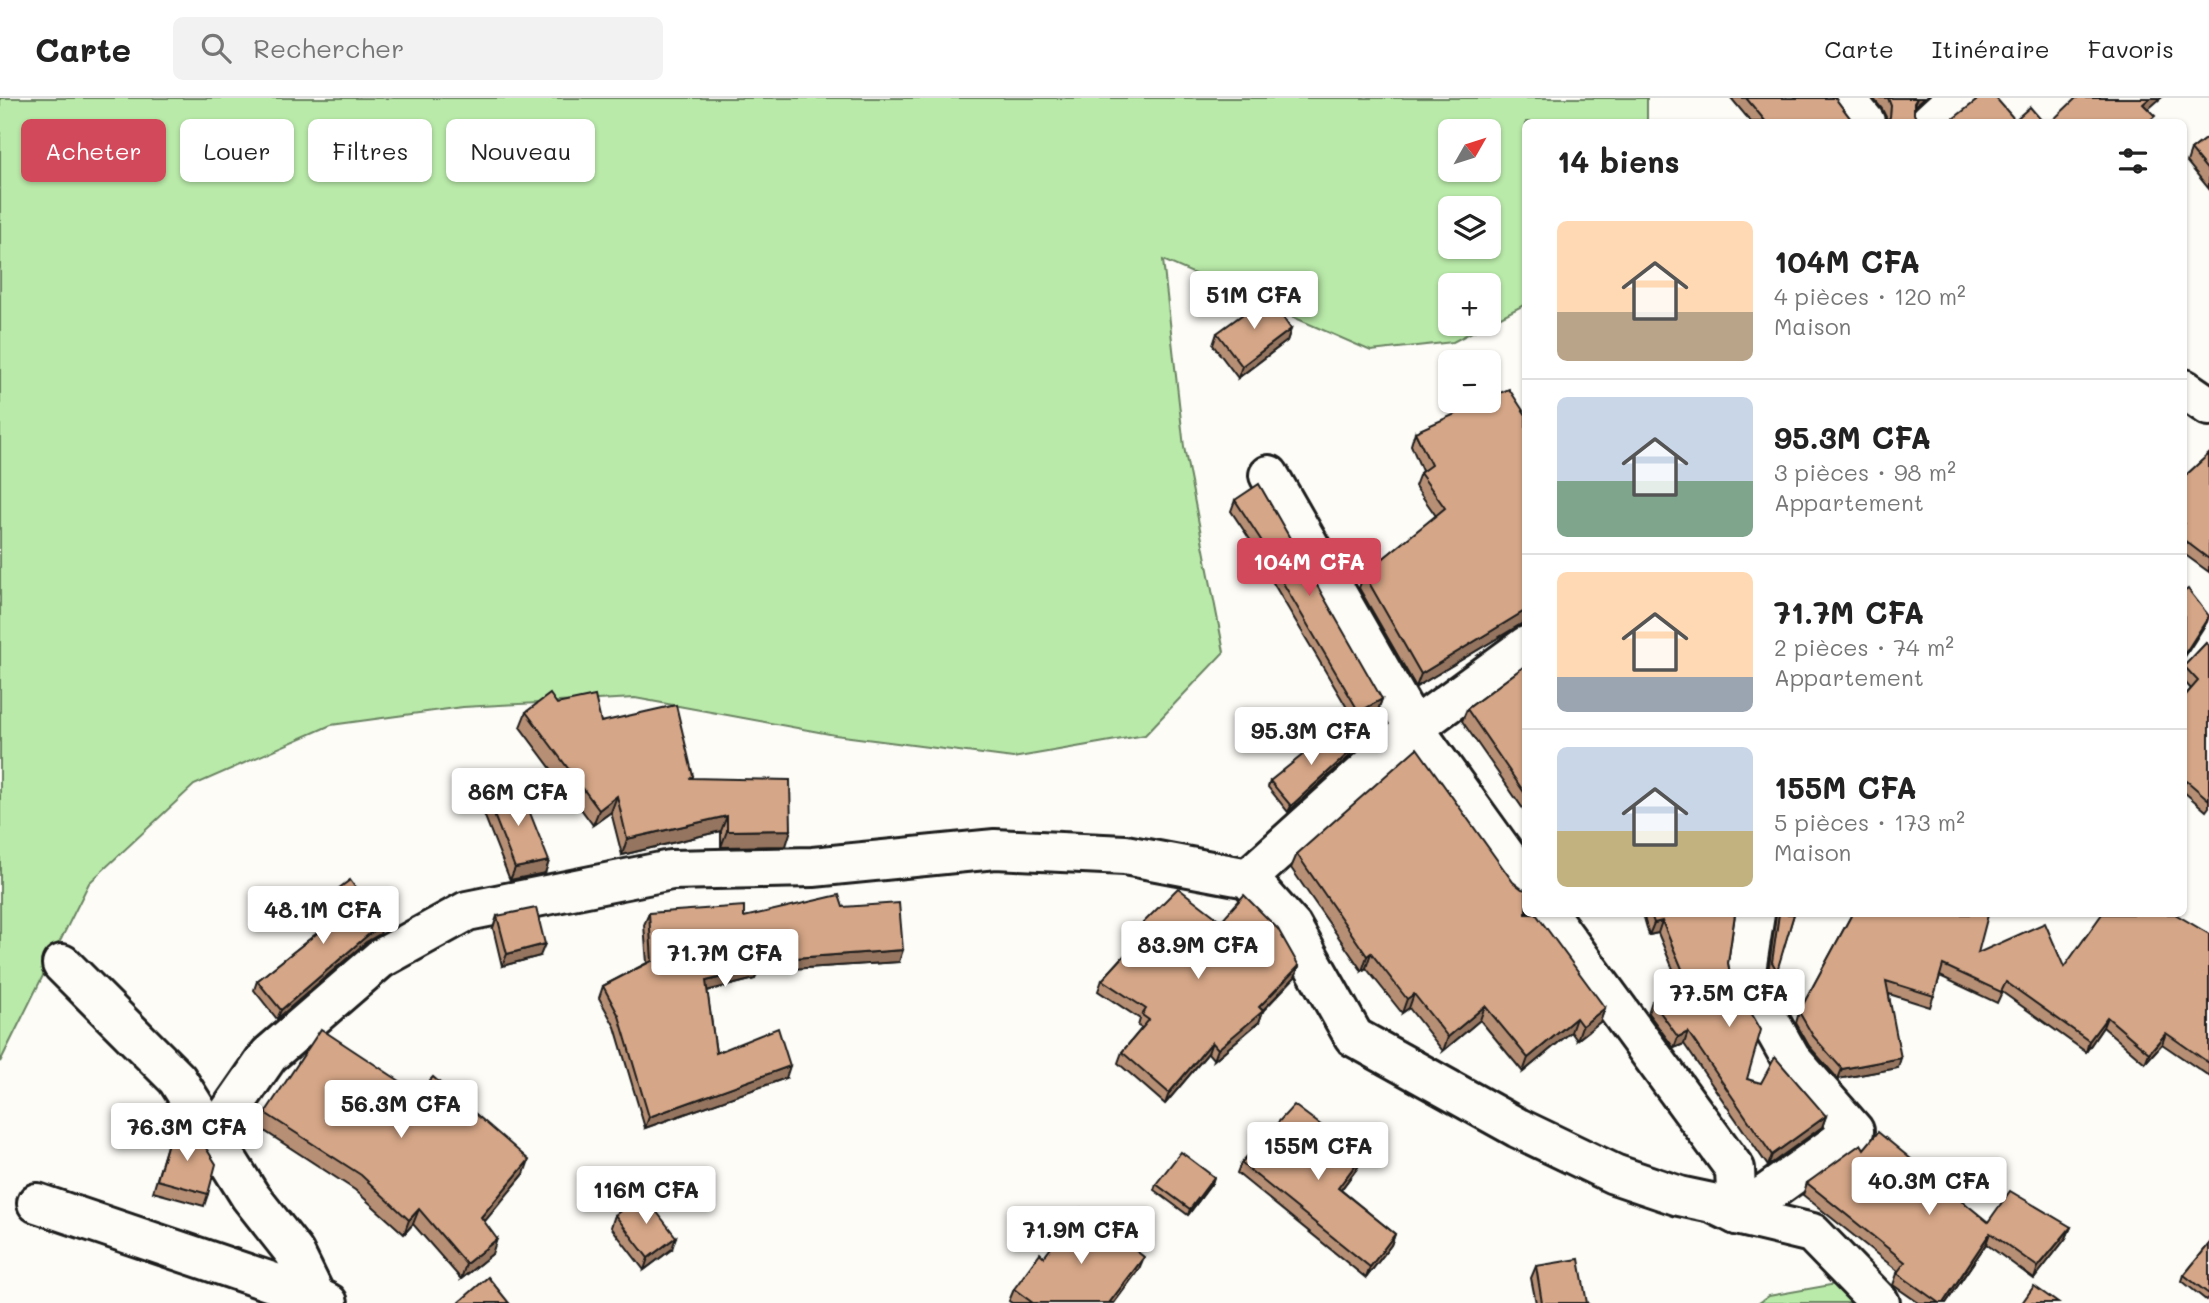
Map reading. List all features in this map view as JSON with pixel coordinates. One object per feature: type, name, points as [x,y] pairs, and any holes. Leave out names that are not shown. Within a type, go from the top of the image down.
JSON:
[{"type":"street","points":[[1845,98],[1863,119]]},
{"type":"street","points":[[1933,119],[1956,98]]},
{"type":"street","points":[[2187,391],[2209,406]]},
{"type":"street","points":[[1269,475],[1414,728],[1522,878]]},
{"type":"street","points":[[1248,878],[1414,728],[1522,649]]},
{"type":"street","points":[[212,1136],[269,1055],[380,959],[467,911],[671,870],[813,867],[995,849],[1125,855],[1248,878],[1292,926],[1354,1037],[1518,1129],[1614,1174],[1679,1196],[1712,1203],[1737,1215],[1812,1233],[1880,1303]]},
{"type":"street","points":[[1550,917],[1735,1169],[1737,1215]]},
{"type":"street","points":[[1737,1215],[1854,1131],[1791,1059],[1745,977],[1755,917]]},
{"type":"street","points":[[62,964],[177,1079],[250,1196],[294,1252],[322,1300]]},
{"type":"street","points":[[37,1203],[322,1300]]},
{"type":"green space","points":[[0,98],[1647,98],[1647,119],[1522,119],[1522,306],[1501,317],[1501,273],[1438,273],[1438,336],[1464,336],[1453,342],[1371,351],[1163,260],[1184,447],[1224,652],[1145,735],[1013,758],[835,735],[635,698],[463,707],[331,725],[194,785],[89,883],[0,1062]]},
{"type":"green space","points":[[1836,1284],[1865,1303],[1759,1303],[1769,1296]]},
{"type":"building","points":[[1746,98],[1835,98],[1851,119],[1764,119]]},
{"type":"building","points":[[1888,98],[1917,98],[1914,103],[1916,119],[1888,119],[1891,106]]},
{"type":"building","points":[[1978,98],[1996,98],[2014,119],[1953,119]]},
{"type":"building","points":[[2076,98],[2150,98],[2143,104],[2155,116],[2152,119],[2054,119]]},
{"type":"building","points":[[2030,107],[2040,119],[2016,119]]},
{"type":"building","points":[[2209,136],[2209,172],[2191,150]]},
{"type":"building","points":[[1268,296],[1291,329],[1242,366],[1217,333]]},
{"type":"building","points":[[1509,389],[1522,409],[1522,612],[1421,674],[1364,574],[1445,508],[1420,473],[1431,465],[1415,432],[1457,413],[1501,413],[1501,393]]},
{"type":"building","points":[[2209,454],[2209,559],[2187,542],[2187,474]]},
{"type":"building","points":[[1259,484],[1382,699],[1359,712],[1273,566],[1276,563],[1235,500]]},
{"type":"building","points":[[2187,590],[2209,616],[2187,650]]},
{"type":"building","points":[[2206,643],[2209,646],[2209,800],[2187,781],[2187,694],[2198,681],[2187,669],[2187,663]]},
{"type":"building","points":[[1522,668],[1522,789],[1467,709]]},
{"type":"building","points":[[550,694],[557,704],[595,696],[601,722],[676,705],[693,776],[691,778],[790,780],[791,830],[727,831],[727,816],[627,839],[617,796],[599,810],[526,712]]},
{"type":"building","points":[[1335,729],[1352,750],[1291,806],[1270,781]]},
{"type":"building","points":[[1417,748],[1513,882],[1522,889],[1522,917],[1538,917],[1605,1008],[1582,1026],[1576,1018],[1528,1058],[1485,1006],[1448,1037],[1414,994],[1407,999],[1371,953],[1367,956],[1297,854]]},
{"type":"building","points":[[519,785],[549,861],[515,868],[487,797]]},
{"type":"building","points":[[350,880],[383,926],[369,934],[281,1010],[257,981],[331,922],[318,904]]},
{"type":"building","points":[[1178,888],[1221,921],[1244,895],[1278,929],[1299,966],[1259,1007],[1263,1011],[1218,1049],[1212,1042],[1169,1093],[1122,1052],[1149,1020],[1142,1015],[1146,1009],[1102,980],[1149,929],[1143,923]]},
{"type":"building","points":[[839,895],[843,907],[899,903],[903,950],[780,959],[771,942],[753,950],[759,968],[706,981],[716,1053],[778,1028],[790,1066],[649,1117],[619,1016],[603,986],[652,961],[649,913],[744,906],[744,917]]},
{"type":"building","points":[[536,908],[545,944],[507,954],[497,916]]},
{"type":"building","points":[[1652,917],[1735,917],[1728,963],[1730,976],[1761,1030],[1747,1079],[1761,1083],[1775,1057],[1826,1116],[1772,1155],[1688,1032],[1678,1037],[1652,1001],[1685,976],[1662,921],[1654,923]]},
{"type":"building","points":[[1779,917],[1793,917],[1777,971],[1772,962]]},
{"type":"building","points":[[1850,917],[1987,917],[1978,953],[2045,923],[2064,967],[2100,917],[2180,917],[2209,934],[2209,1063],[2166,1033],[2149,1053],[2107,1017],[2089,1041],[2006,982],[2001,992],[1943,965],[1934,996],[1886,981],[1901,1058],[1842,1069],[1813,1036],[1799,1012]]},
{"type":"building","points":[[321,1029],[418,1093],[433,1077],[529,1160],[481,1217],[497,1239],[466,1264],[419,1209],[409,1220],[361,1175],[265,1113]]},
{"type":"building","points":[[1294,1105],[1362,1156],[1338,1188],[1395,1234],[1370,1267],[1241,1163]]},
{"type":"building","points":[[172,1129],[199,1137],[216,1164],[208,1194],[157,1180]]},
{"type":"building","points":[[1878,1132],[1988,1222],[2010,1191],[2071,1227],[2038,1267],[1990,1233],[1943,1303],[1939,1303],[1897,1273],[1905,1262],[1807,1183],[1861,1144],[1864,1149]]},
{"type":"building","points":[[1181,1152],[1214,1177],[1190,1209],[1156,1184]]},
{"type":"building","points":[[643,1194],[676,1237],[648,1258],[615,1215]]},
{"type":"building","points":[[1081,1208],[1144,1257],[1109,1303],[1033,1303],[1014,1289],[1040,1253],[1044,1257]]},
{"type":"building","points":[[2209,1244],[2209,1294],[2184,1275]]},
{"type":"building","points":[[1579,1259],[1587,1303],[1542,1303],[1536,1266]]},
{"type":"building","points":[[488,1277],[509,1303],[458,1303]]},
{"type":"building","points":[[2034,1286],[2058,1303],[2022,1303]]}]
